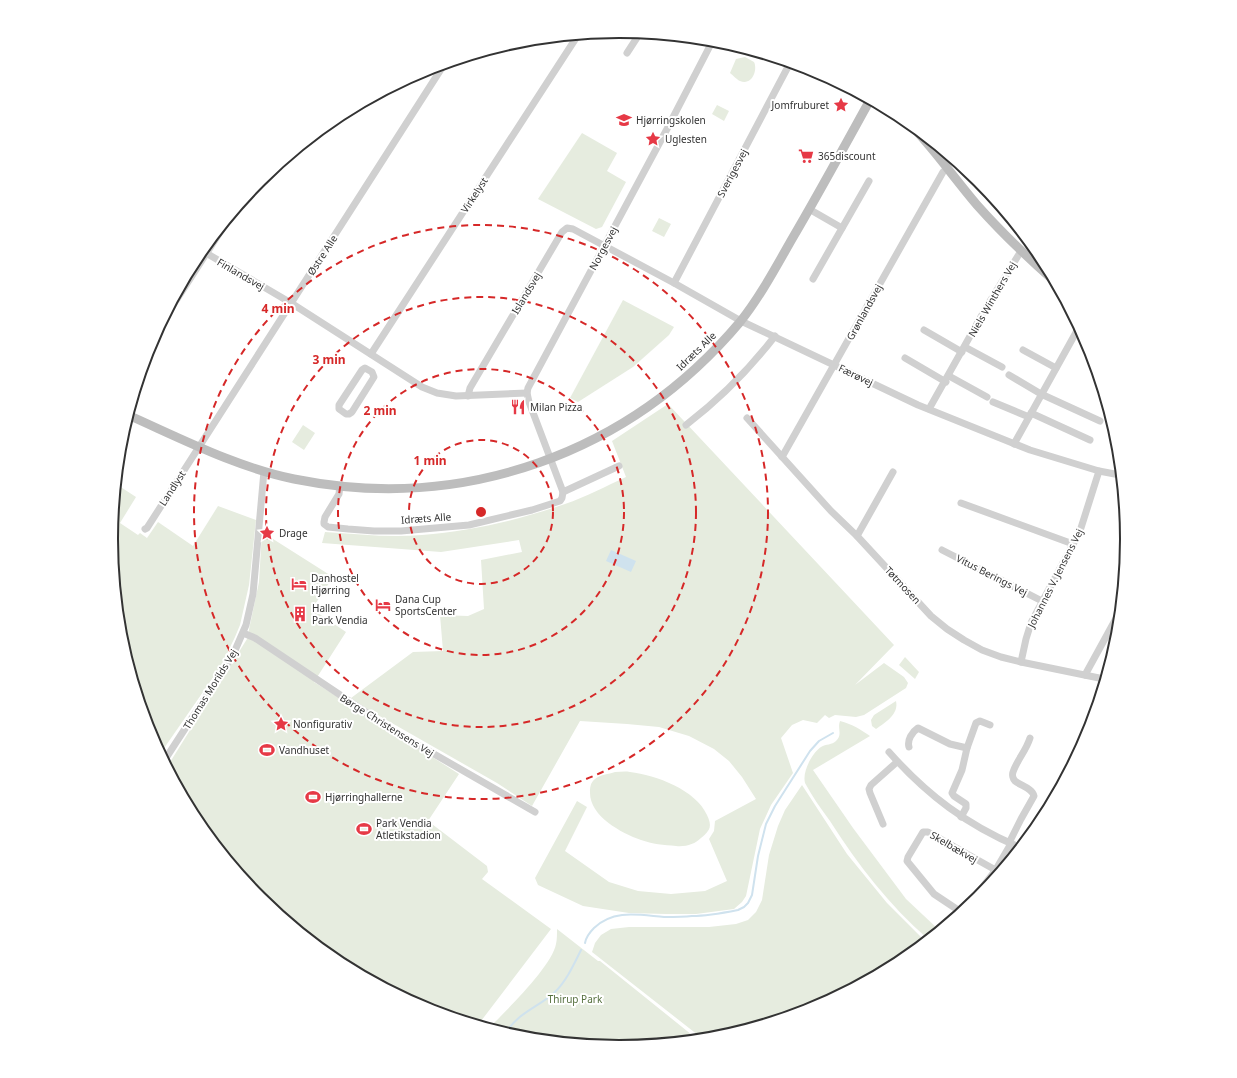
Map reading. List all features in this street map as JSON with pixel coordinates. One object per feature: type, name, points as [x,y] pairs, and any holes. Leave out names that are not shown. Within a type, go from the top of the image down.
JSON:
[{"type":"street","points":[[627,52],[636,39]]},
{"type":"street","name":"Virkelyst","points":[[371,354],[575,40]]},
{"type":"street","name":"Norgesvej","points":[[527,393],[528,388],[709,47]]},
{"type":"street","name":"Sverigesvej","points":[[674,283],[787,68]]},
{"type":"street","name":"Østre Alle","points":[[199,446],[440,71]]},
{"type":"street","name":"Idræts Alle","points":[[133,417],[230,459],[264,471],[293,478],[340,486],[379,489],[429,487],[458,483],[518,470],[550,459],[609,432],[637,415],[666,394],[693,371],[718,346],[741,320],[772,275],[868,104]]},
{"type":"street","points":[[936,152],[976,204],[1021,251],[1035,261]]},
{"type":"street","name":"Grønlandsvej","points":[[782,457],[943,172],[948,168]]},
{"type":"street","points":[[813,279],[868,181]]},
{"type":"street","points":[[809,209],[842,228]]},
{"type":"street","name":"Islandsvej","points":[[468,396],[470,388],[562,232],[567,228],[573,229],[604,246]]},
{"type":"street","name":"Færøvej","points":[[604,246],[741,320],[929,409],[1014,444],[1099,471],[1115,474]]},
{"type":"street","name":"Niels Winthers Vej","points":[[929,409],[987,306],[1021,251]]},
{"type":"street","name":"Finlandsvej","points":[[207,254],[291,303],[422,387],[437,393],[456,396],[527,393]]},
{"type":"street","name":"Niels Winthers Vej","points":[[924,330],[1002,368]]},
{"type":"street","points":[[1014,444],[1075,333]]},
{"type":"street","points":[[686,425],[730,388],[775,336]]},
{"type":"street","points":[[1023,350],[1056,368]]},
{"type":"street","points":[[370,370],[377,358]]},
{"type":"street","points":[[904,358],[990,400],[1090,440]]},
{"type":"street","points":[[365,368],[370,370],[374,373],[374,378],[352,412],[346,414],[339,410],[339,405],[362,370],[365,368]]},
{"type":"street","points":[[1009,375],[1041,394],[1100,421]]},
{"type":"street","points":[[527,393],[563,492]]},
{"type":"street","name":"Tøtmosen","points":[[747,418],[931,616],[947,629],[982,650],[1001,657],[1099,678]]},
{"type":"street","name":"Landlyst","points":[[145,529],[199,446]]},
{"type":"street","name":"Idræts Alle","points":[[340,486],[338,496],[324,519],[324,524],[328,527],[374,531],[422,530],[469,525],[557,503],[562,498],[563,492],[619,466]]},
{"type":"street","name":"Thomas Morilds Vej","points":[[167,756],[219,678],[233,655],[243,633],[253,594],[264,471]]},
{"type":"street","name":"Johannes V. Jensens Vej","points":[[1021,662],[1031,623],[1080,531],[1099,471]]},
{"type":"street","points":[[857,536],[894,472]]},
{"type":"street","points":[[961,504],[1073,544]]},
{"type":"street","name":"Vitus Berings Vej","points":[[942,550],[1042,601]]},
{"type":"street","points":[[1085,675],[1112,627]]},
{"type":"street","name":"Børge Christensens Vej","points":[[243,633],[255,638],[394,731],[535,812]]},
{"type":"street","points":[[961,817],[966,808],[966,804],[954,796],[952,792],[962,770],[967,748],[976,723],[980,721],[990,725]]},
{"type":"street","points":[[909,747],[908,741],[918,728],[950,744],[967,748]]},
{"type":"street","points":[[1002,860],[1011,839],[1034,796],[1032,792],[1015,781],[1013,777],[1013,773],[1026,749],[1030,738]]},
{"type":"street","points":[[889,752],[924,789],[941,803],[982,829],[1015,845]]},
{"type":"street","points":[[883,824],[869,789],[871,785],[897,762]]},
{"type":"street","name":"Skelbækvej","points":[[956,909],[934,894],[907,861],[923,832],[928,832],[994,870]]},
{"type":"green space","points":[[745,57],[754,62],[755,69],[751,79],[744,82],[730,73],[736,59]]},
{"type":"green space","points":[[717,105],[729,111],[724,121],[712,114]]},
{"type":"green space","points":[[582,133],[617,153],[607,171],[626,182],[602,227],[596,229],[538,199]]},
{"type":"green space","points":[[659,218],[671,224],[664,237],[652,231]]},
{"type":"green space","points":[[623,300],[674,327],[669,335],[633,367],[578,402],[570,398]]},
{"type":"green space","points":[[668,404],[894,645],[855,685],[884,663],[904,677],[908,683],[906,688],[864,715],[856,717],[835,715],[829,718],[825,715],[817,723],[803,720],[792,725],[781,738],[793,773],[771,805],[760,829],[746,896],[734,909],[696,914],[629,913],[583,906],[538,885],[535,878],[577,801],[587,807],[565,851],[609,882],[638,891],[671,894],[705,891],[727,881],[709,839],[714,831],[715,821],[756,799],[742,777],[729,761],[714,749],[689,736],[659,727],[580,721],[532,806],[497,783],[369,710],[351,698],[413,652],[443,651],[440,615],[468,616],[484,609],[481,560],[522,552],[519,540],[441,552],[322,543],[325,532],[410,536],[477,528],[530,515],[581,498],[626,477],[612,441]]},
{"type":"green space","points":[[303,425],[315,433],[304,450],[292,442]]},
{"type":"green space","points":[[121,487],[136,497],[120,523],[138,535],[140,533],[147,538],[158,522],[193,546],[218,506],[256,520],[249,585],[240,625],[221,666],[164,749],[144,700],[127,637],[119,572],[118,539]]},
{"type":"green space","name":"Hjørringhallerne","points":[[262,532],[333,577],[312,609],[346,632],[314,682],[459,774],[428,821],[487,866],[488,872],[482,879],[551,929],[481,1021],[427,1002],[368,973],[340,956],[288,916],[264,893],[221,844],[202,817],[170,762],[247,639],[259,582]]},
{"type":"green space","points":[[905,657],[919,672],[915,679],[899,665]]},
{"type":"green space","points":[[896,701],[896,710],[894,714],[884,724],[876,729],[872,726],[871,720],[874,715]]},
{"type":"green space","points":[[840,721],[856,727],[870,736],[813,770],[853,828],[906,899],[935,927],[924,935],[887,898],[863,869],[805,783],[804,779],[808,763],[821,747],[833,743],[838,739],[840,734]]},
{"type":"green space","points":[[615,772],[628,772],[651,776],[685,791],[702,806],[710,822],[709,830],[696,842],[690,845],[680,846],[645,841],[633,837],[616,828],[595,809],[591,801],[590,793],[591,784],[595,779]]},
{"type":"green space","points":[[802,785],[847,854],[887,903],[921,937],[897,956],[869,973],[810,1002],[748,1023],[696,1034],[592,952],[595,943],[601,935],[611,929],[629,927],[709,927],[736,924],[748,920],[756,912],[762,900],[769,855],[778,826],[785,810]]},
{"type":"green space","name":"Thirup Park","points":[[557,929],[600,961],[692,1035],[651,1039],[586,1039],[553,1036],[493,1024],[538,976],[553,953],[557,939]]},
{"type":"water","points":[[611,550],[636,561],[631,572],[606,561]]},
{"type":"waterway","points":[[585,943],[588,935],[594,928],[602,922],[618,916],[636,915],[682,917],[721,913],[738,910],[744,907],[752,895],[758,856],[766,824],[775,806],[810,751],[819,741],[833,733]]},
{"type":"waterway","points":[[510,1028],[522,1015],[555,992],[570,972],[581,950]]},
{"type":"place","name":"Jomfruburet","points":[[841,105]]},
{"type":"place","name":"Hjørringskolen","points":[[624,120]]},
{"type":"place","name":"Uglesten","points":[[653,139]]},
{"type":"place","name":"365discount","points":[[806,156]]},
{"type":"place","name":"Milan Pizza","points":[[518,407]]},
{"type":"place","name":"Drage","points":[[267,533]]},
{"type":"place","name":"Danhostel Hjørring","points":[[299,584]]},
{"type":"place","name":"Dana Cup SportsCenter","points":[[383,605]]},
{"type":"place","name":"Hallen Park Vendia","points":[[300,614]]},
{"type":"place","name":"Nonfigurativ","points":[[281,724]]},
{"type":"place","name":"Vandhuset","points":[[267,750]]},
{"type":"place","name":"Hjørringhallerne","points":[[313,797]]},
{"type":"place","name":"Park Vendia Atletikstadion","points":[[364,829]]}]
